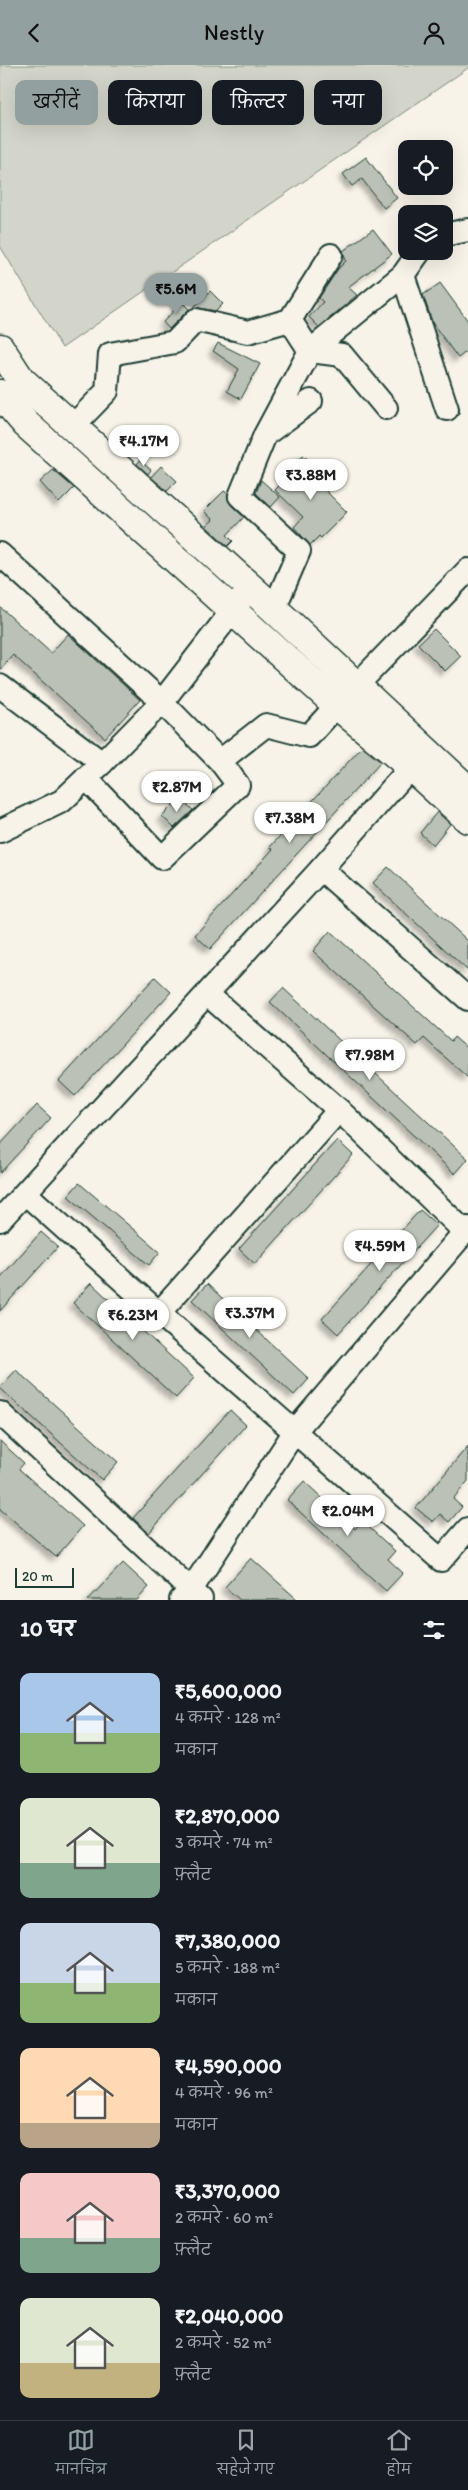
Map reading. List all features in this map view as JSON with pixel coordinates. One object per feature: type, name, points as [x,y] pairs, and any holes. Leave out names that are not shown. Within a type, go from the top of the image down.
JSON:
[{"type":"street","points":[[453,233],[468,230]]},
{"type":"street","points":[[72,426],[107,391],[110,354],[175,342],[196,320],[248,332],[290,320],[331,255]]},
{"type":"street","points":[[274,609],[299,551],[240,496],[265,435],[310,351],[403,275],[414,260]]},
{"type":"street","points":[[403,275],[447,409]]},
{"type":"street","points":[[290,320],[310,351]]},
{"type":"street","points":[[0,348],[21,380],[274,609],[346,696],[411,767],[468,819]]},
{"type":"street","points":[[310,351],[342,355],[386,407]]},
{"type":"street","points":[[0,394],[26,424],[233,610],[468,790]]},
{"type":"street","points":[[265,435],[311,401]]},
{"type":"street","points":[[0,554],[162,702],[220,761],[238,785],[162,858],[86,778]]},
{"type":"street","points":[[220,761],[266,725],[309,737],[468,570]]},
{"type":"street","points":[[0,831],[62,801],[102,763],[162,702],[250,588]]},
{"type":"street","points":[[0,686],[102,763]]},
{"type":"street","points":[[0,1220],[321,869],[411,767]]},
{"type":"street","points":[[321,869],[468,999]]},
{"type":"street","points":[[0,1413],[191,1597],[296,1431],[467,1230],[338,1110],[207,994]]},
{"type":"street","points":[[159,1313],[338,1110]]},
{"type":"street","points":[[25,1193],[159,1313],[441,1559],[468,1529]]},
{"type":"shaded area","points":[[0,65],[468,65],[468,68],[62,348],[0,246]]},
{"type":"building","points":[[366,157],[397,198],[384,208],[362,179],[352,186],[343,174]]},
{"type":"building","points":[[373,229],[392,254],[348,287],[357,295],[319,327],[309,317],[323,302],[319,298],[338,269],[346,261],[343,251]]},
{"type":"building","points":[[440,283],[468,321],[468,350],[458,358],[433,324],[423,295]]},
{"type":"building","points":[[210,291],[223,304],[216,311],[194,307]]},
{"type":"building","points":[[182,302],[189,309],[169,329],[163,322]]},
{"type":"building","points":[[218,343],[260,364],[241,399],[227,391],[239,369],[213,351]]},
{"type":"building","points":[[303,455],[326,476],[319,484],[347,512],[321,538],[319,536],[310,545],[294,527],[303,517],[275,490],[296,469],[293,467]]},
{"type":"building","points":[[140,460],[151,470],[148,474],[137,464]]},
{"type":"building","points":[[161,466],[177,481],[167,491],[151,477]]},
{"type":"building","points":[[53,470],[74,488],[59,503],[40,482]]},
{"type":"building","points":[[261,480],[280,497],[271,507],[256,493]]},
{"type":"building","points":[[224,491],[228,494],[231,505],[244,517],[227,535],[233,541],[228,546],[206,526],[213,520],[204,511]]},
{"type":"building","points":[[0,607],[51,653],[68,634],[140,700],[105,738],[13,655],[0,670]]},
{"type":"building","points":[[434,629],[461,656],[445,671],[418,644]]},
{"type":"building","points":[[362,747],[381,762],[210,949],[195,935],[273,849],[270,847]]},
{"type":"building","points":[[180,798],[193,810],[174,828],[162,816]]},
{"type":"building","points":[[437,812],[450,824],[433,845],[420,833]]},
{"type":"building","points":[[388,867],[468,941],[468,971],[373,883]]},
{"type":"building","points":[[330,931],[451,1041],[454,1037],[468,1049],[468,1078],[424,1038],[417,1045],[313,951]]},
{"type":"building","points":[[155,977],[171,992],[75,1096],[59,1081]]},
{"type":"building","points":[[283,988],[468,1159],[455,1174],[270,1002]]},
{"type":"building","points":[[37,1105],[51,1118],[0,1173],[0,1145]]},
{"type":"building","points":[[337,1140],[353,1155],[255,1264],[239,1249]]},
{"type":"building","points":[[79,1183],[160,1252],[149,1265],[68,1196]]},
{"type":"building","points":[[420,1210],[437,1225],[338,1334],[322,1319]]},
{"type":"building","points":[[41,1232],[58,1247],[0,1311],[0,1278]]},
{"type":"building","points":[[91,1283],[194,1378],[176,1398],[73,1303]]},
{"type":"building","points":[[207,1284],[309,1379],[294,1395],[192,1300]]},
{"type":"building","points":[[16,1370],[118,1462],[102,1480],[0,1388]]},
{"type":"building","points":[[230,1410],[246,1425],[149,1533],[133,1518]]},
{"type":"building","points":[[0,1441],[24,1463],[19,1469],[83,1526],[56,1557],[0,1509]]},
{"type":"building","points":[[468,1446],[468,1481],[453,1499],[462,1507],[449,1522],[440,1514],[433,1522],[416,1508]]},
{"type":"building","points":[[304,1481],[355,1529],[362,1521],[395,1551],[388,1559],[403,1573],[386,1591],[287,1500]]},
{"type":"building","points":[[251,1558],[298,1600],[240,1600],[225,1587]]},
{"type":"building","points":[[123,1563],[149,1587],[137,1600],[88,1600]]}]
